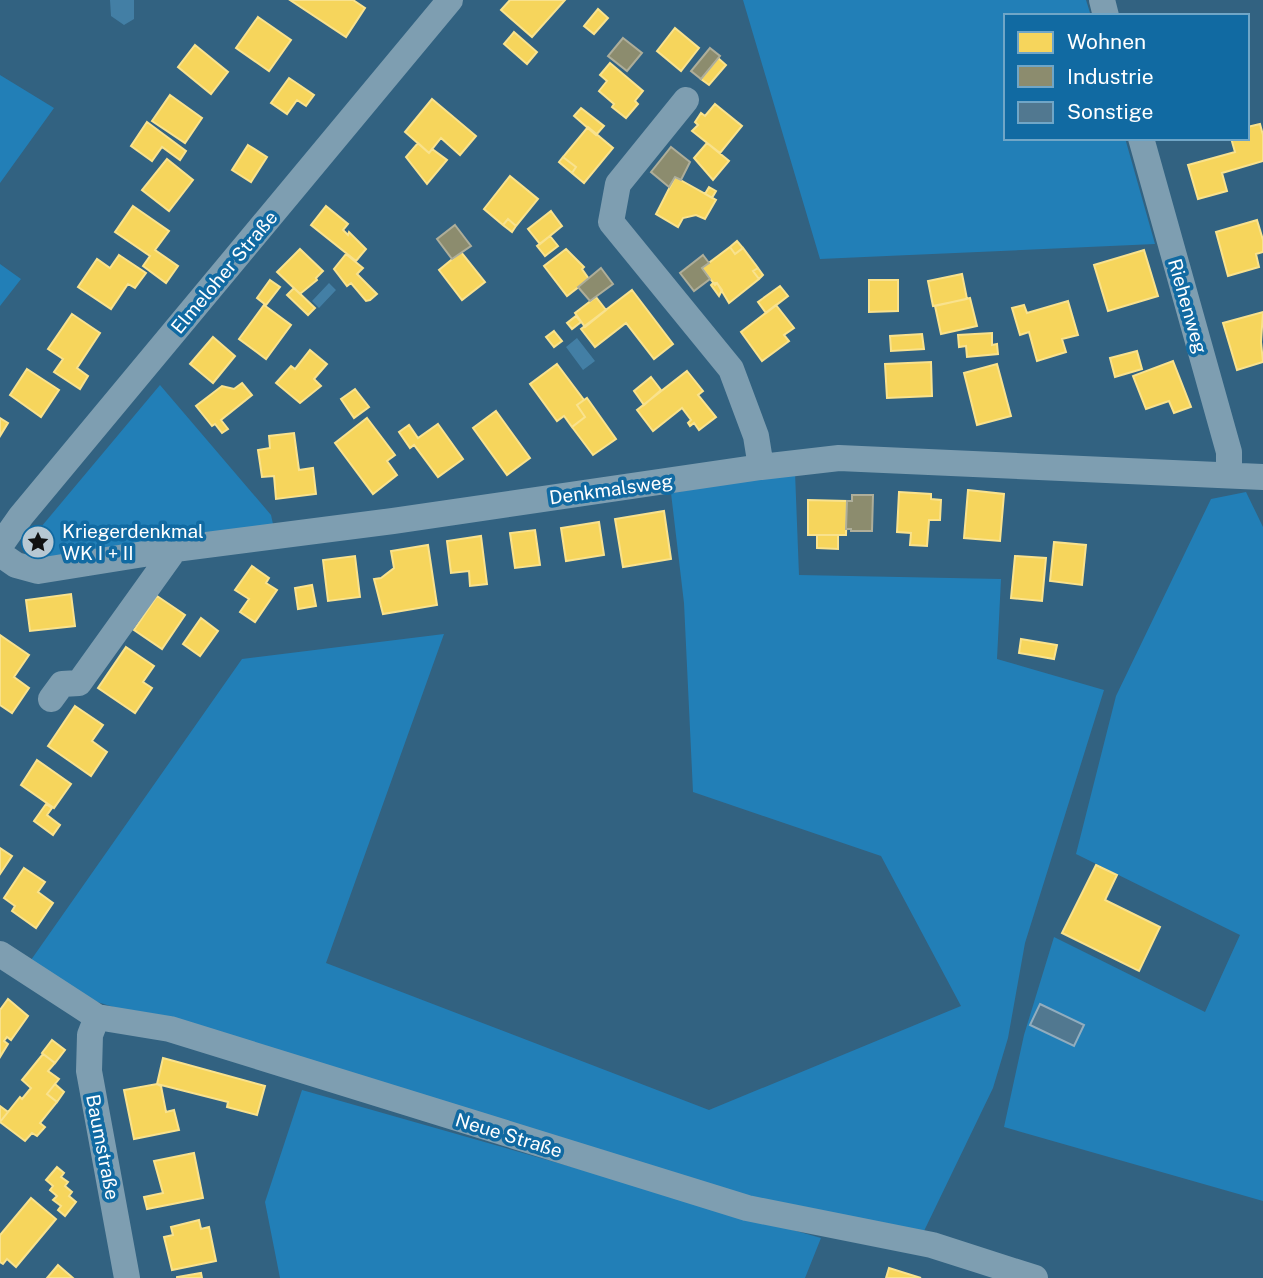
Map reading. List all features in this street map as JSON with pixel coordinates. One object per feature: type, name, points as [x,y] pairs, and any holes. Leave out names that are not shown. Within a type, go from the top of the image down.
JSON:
[{"type":"street","name":"Elmeloher Straße","points":[[0,546],[30,506],[450,0]]},
{"type":"street","points":[[686,100],[618,184],[611,222],[731,369],[756,436],[761,467]]},
{"type":"street","name":"Riehenweg","points":[[1142,140],[1229,452],[1229,475]]},
{"type":"street","name":"Denkmalsweg","points":[[0,554],[16,565],[38,571],[175,549],[839,458],[1263,477]]},
{"type":"street","points":[[51,699],[62,684],[79,683],[175,549]]},
{"type":"street","name":"Neue Straße","points":[[0,954],[97,1017],[170,1029],[747,1208],[932,1245],[1035,1278]]},
{"type":"street","name":"Baumstraße","points":[[97,1017],[90,1035],[89,1071],[127,1278]]},
{"type":"shaded area","points":[[110,0],[134,0],[134,19],[124,25],[111,16]]},
{"type":"shaded area","points":[[743,0],[1086,0],[1090,14],[1004,14],[1004,140],[1126,140],[1155,244],[820,259]]},
{"type":"shaded area","points":[[0,75],[54,108],[0,183]]},
{"type":"shaded area","points":[[0,264],[21,279],[0,306]]},
{"type":"shaded area","points":[[329,283],[336,290],[319,308],[312,301]]},
{"type":"shaded area","points":[[577,338],[595,361],[583,370],[566,347]]},
{"type":"shaded area","points":[[160,385],[271,515],[273,524],[44,558],[31,539]]},
{"type":"shaded area","points":[[795,472],[799,575],[1001,579],[997,659],[1104,690],[1025,943],[1008,1038],[993,1088],[924,1231],[755,1202],[309,1067],[94,1001],[31,960],[242,659],[444,634],[326,963],[709,1110],[961,1006],[881,856],[693,792],[684,603],[671,493]]},
{"type":"shaded area","points":[[1246,492],[1263,527],[1263,1201],[1004,1127],[1024,1035],[1054,937],[1205,1012],[1240,935],[1076,854],[1116,696],[1211,499]]},
{"type":"shaded area","points":[[302,1090],[821,1238],[805,1278],[280,1278],[265,1202]]},
{"type":"building: Wohnen","points":[[290,0],[353,0],[365,8],[346,37]]},
{"type":"building: Wohnen","points":[[510,0],[565,0],[532,37],[501,10]]},
{"type":"building: Wohnen","points":[[598,9],[608,18],[594,34],[584,26]]},
{"type":"building: Wohnen","points":[[258,17],[291,40],[269,71],[236,48]]},
{"type":"building: Wohnen","points":[[675,28],[699,48],[681,71],[657,51]]},
{"type":"building: Wohnen","points":[[514,32],[537,52],[527,64],[504,44]]},
{"type":"building: Wohnen","points":[[195,45],[228,72],[211,94],[178,67]]},
{"type":"building: Wohnen","points":[[718,58],[726,65],[709,85],[701,79]]},
{"type":"building: Wohnen","points":[[610,63],[643,91],[635,101],[638,104],[626,118],[612,107],[614,104],[599,91],[607,81],[600,75]]},
{"type":"building: Wohnen","points":[[289,78],[314,95],[306,106],[297,100],[287,114],[271,103]]},
{"type":"building: Wohnen","points":[[170,95],[202,118],[185,143],[152,121]]},
{"type":"building: Wohnen","points":[[432,99],[476,136],[460,155],[441,138],[429,153],[405,132]]},
{"type":"building: Wohnen","points":[[715,104],[742,126],[720,153],[692,131],[698,125],[695,122],[701,113],[705,116]]},
{"type":"building: Wohnen","points":[[581,108],[604,126],[596,135],[574,116]]},
{"type":"building: Wohnen","points":[[147,122],[186,151],[180,160],[162,147],[152,161],[131,146]]},
{"type":"building: Wohnen","points":[[1260,124],[1263,135],[1263,161],[1222,173],[1227,191],[1198,199],[1188,165],[1235,152],[1232,140],[1249,140],[1249,127]]},
{"type":"building: Wohnen","points":[[588,127],[613,148],[584,183],[572,173],[576,167],[563,157]]},
{"type":"building: Wohnen","points":[[418,143],[429,153],[432,149],[447,160],[427,184],[406,157]]},
{"type":"building: Wohnen","points":[[707,143],[729,161],[713,180],[694,158]]},
{"type":"building: Wohnen","points":[[248,145],[267,157],[251,182],[232,170]]},
{"type":"building: Wohnen","points":[[563,157],[576,167],[572,173],[559,162]]},
{"type":"building: Wohnen","points":[[167,159],[193,180],[169,211],[142,190]]},
{"type":"building: Wohnen","points":[[510,176],[538,199],[516,226],[508,219],[503,225],[484,209]]},
{"type":"building: Wohnen","points":[[675,177],[716,200],[705,219],[696,215],[683,218],[678,227],[656,214]]},
{"type":"building: Wohnen","points":[[709,187],[716,191],[712,198],[705,194]]},
{"type":"building: Wohnen","points":[[133,206],[169,231],[155,250],[178,266],[166,283],[143,266],[150,256],[115,232]]},
{"type":"building: Wohnen","points":[[326,206],[348,224],[343,230],[348,235],[349,232],[366,249],[356,261],[311,225]]},
{"type":"building: Wohnen","points":[[551,211],[562,226],[540,244],[528,229]]},
{"type":"building: Wohnen","points":[[508,219],[516,226],[512,232],[503,225]]},
{"type":"building: Wohnen","points":[[1257,220],[1263,240],[1263,252],[1256,254],[1259,267],[1228,276],[1216,232]]},
{"type":"building: Wohnen","points":[[550,236],[558,246],[545,256],[537,246]]},
{"type":"building: Wohnen","points":[[737,241],[743,248],[735,254],[730,247]]},
{"type":"building: Wohnen","points":[[730,247],[735,254],[743,248],[758,268],[753,271],[759,279],[729,303],[717,283],[715,285],[702,268]]},
{"type":"building: Wohnen","points":[[300,249],[323,271],[317,280],[300,294],[277,272]]},
{"type":"building: Wohnen","points":[[566,249],[584,267],[582,269],[589,279],[567,296],[544,266]]},
{"type":"building: Wohnen","points":[[1144,250],[1158,296],[1108,311],[1094,265]]},
{"type":"building: Wohnen","points":[[461,252],[485,282],[462,300],[439,270]]},
{"type":"building: Wohnen","points":[[346,254],[363,268],[357,274],[377,294],[370,300],[366,301],[351,283],[347,286],[334,269]]},
{"type":"building: Wohnen","points":[[119,255],[146,273],[135,288],[128,284],[111,309],[78,287],[97,259],[110,268]]},
{"type":"building: Wohnen","points":[[758,268],[763,275],[759,279],[753,271]]},
{"type":"building: Wohnen","points":[[962,274],[967,299],[933,306],[928,281]]},
{"type":"building: Wohnen","points":[[270,280],[280,287],[266,305],[257,298]]},
{"type":"building: Wohnen","points":[[869,280],[898,280],[898,311],[869,312]]},
{"type":"building: Wohnen","points":[[717,283],[722,290],[719,296],[711,285]]},
{"type":"building: Wohnen","points":[[780,286],[788,296],[766,313],[758,302]]},
{"type":"building: Wohnen","points":[[294,288],[315,308],[308,315],[287,295]]},
{"type":"building: Wohnen","points":[[632,290],[673,344],[654,359],[626,323],[595,347],[581,329]]},
{"type":"building: Wohnen","points":[[596,297],[606,310],[585,327],[575,313]]},
{"type":"building: Wohnen","points":[[970,298],[977,326],[941,334],[935,306]]},
{"type":"building: Wohnen","points":[[1068,301],[1078,335],[1062,339],[1066,352],[1037,361],[1029,332],[1020,335],[1012,308],[1024,305],[1027,313]]},
{"type":"building: Wohnen","points":[[264,305],[291,325],[266,359],[239,339]]},
{"type":"building: Wohnen","points":[[776,305],[794,328],[784,335],[789,341],[762,361],[741,332]]},
{"type":"building: Wohnen","points":[[1263,312],[1263,362],[1237,370],[1223,323]]},
{"type":"building: Wohnen","points":[[72,314],[100,333],[77,368],[88,376],[80,389],[54,372],[63,359],[48,349]]},
{"type":"building: Wohnen","points":[[576,316],[581,322],[572,329],[567,323]]},
{"type":"building: Wohnen","points":[[554,331],[562,341],[554,347],[546,337]]},
{"type":"building: Wohnen","points":[[992,333],[992,345],[997,344],[998,354],[967,357],[966,346],[959,347],[958,335]]},
{"type":"building: Wohnen","points":[[922,334],[924,349],[891,351],[890,336]]},
{"type":"building: Wohnen","points":[[213,337],[235,356],[213,383],[190,364]]},
{"type":"building: Wohnen","points":[[310,350],[327,364],[314,379],[321,386],[300,403],[276,383],[291,366],[295,369]]},
{"type":"building: Wohnen","points":[[1137,351],[1142,369],[1115,377],[1110,358]]},
{"type":"building: Wohnen","points":[[1173,361],[1191,407],[1174,413],[1169,401],[1146,409],[1133,376]]},
{"type":"building: Wohnen","points":[[931,362],[932,396],[887,398],[885,364]]},
{"type":"building: Wohnen","points":[[557,364],[584,400],[577,405],[585,417],[572,427],[564,416],[557,421],[530,384]]},
{"type":"building: Wohnen","points":[[997,364],[1011,416],[977,425],[964,373]]},
{"type":"building: Wohnen","points":[[27,369],[59,390],[41,417],[10,395]]},
{"type":"building: Wohnen","points":[[687,371],[703,391],[698,395],[716,417],[699,430],[694,423],[690,426],[688,423],[691,420],[682,408],[653,431],[637,410]]},
{"type":"building: Wohnen","points":[[651,377],[661,390],[644,405],[634,391]]},
{"type":"building: Wohnen","points":[[242,383],[252,395],[221,420],[228,429],[222,433],[215,424],[212,426],[196,406],[222,386],[234,389]]},
{"type":"building: Wohnen","points":[[355,389],[369,407],[354,418],[341,399]]},
{"type":"building: Wohnen","points":[[587,398],[616,439],[593,455],[572,427],[585,417],[577,405]]},
{"type":"building: Wohnen","points":[[496,411],[530,458],[507,475],[473,428]]},
{"type":"building: Wohnen","points":[[0,418],[8,423],[0,436]]},
{"type":"building: Wohnen","points":[[367,418],[395,455],[387,461],[397,475],[373,494],[335,443]]},
{"type":"building: Wohnen","points":[[438,424],[463,459],[438,477],[414,445],[410,448],[399,432],[409,425],[418,438]]},
{"type":"building: Wohnen","points":[[294,433],[299,470],[313,468],[316,494],[276,499],[274,476],[262,477],[258,450],[270,448],[269,436]]},
{"type":"building: Wohnen","points":[[968,490],[1004,494],[1000,541],[964,538]]},
{"type":"building: Wohnen","points":[[899,492],[931,494],[931,499],[941,500],[940,520],[929,520],[927,546],[910,545],[911,533],[897,532]]},
{"type":"building: Wohnen","points":[[808,500],[847,501],[846,535],[808,535]]},
{"type":"building: Wohnen","points":[[664,511],[671,559],[623,567],[615,519]]},
{"type":"building: Wohnen","points":[[599,522],[604,555],[566,561],[561,528]]},
{"type":"building: Wohnen","points":[[535,530],[540,565],[515,568],[510,533]]},
{"type":"building: Wohnen","points":[[817,535],[838,535],[838,549],[817,548]]},
{"type":"building: Wohnen","points":[[481,536],[487,584],[470,586],[469,571],[451,573],[447,541]]},
{"type":"building: Wohnen","points":[[1054,542],[1086,545],[1082,585],[1050,581]]},
{"type":"building: Wohnen","points":[[428,545],[437,605],[383,614],[374,579],[381,578],[394,568],[391,551]]},
{"type":"building: Wohnen","points":[[355,556],[360,597],[328,601],[323,560]]},
{"type":"building: Wohnen","points":[[1015,556],[1046,558],[1042,601],[1011,598]]},
{"type":"building: Wohnen","points":[[252,566],[269,578],[266,583],[277,590],[255,622],[240,612],[249,599],[235,590]]},
{"type":"building: Wohnen","points":[[312,585],[316,606],[298,609],[295,588]]},
{"type":"building: Wohnen","points":[[71,594],[75,626],[30,631],[26,600]]},
{"type":"building: Wohnen","points":[[157,596],[185,615],[162,649],[134,630]]},
{"type":"building: Wohnen","points":[[201,618],[218,631],[200,656],[183,644]]},
{"type":"building: Wohnen","points":[[0,635],[29,655],[14,677],[29,688],[12,713],[0,705]]},
{"type":"building: Wohnen","points":[[1021,639],[1057,645],[1054,659],[1019,653]]},
{"type":"building: Wohnen","points":[[126,647],[154,666],[143,682],[152,688],[135,713],[98,688]]},
{"type":"building: Wohnen","points":[[75,706],[103,725],[92,741],[107,752],[91,776],[48,746]]},
{"type":"building: Wohnen","points":[[37,760],[71,784],[54,808],[21,785]]},
{"type":"building: Wohnen","points":[[46,804],[52,808],[47,815],[60,825],[53,835],[34,821]]},
{"type":"building: Wohnen","points":[[0,848],[12,856],[0,874]]},
{"type":"building: Wohnen","points":[[1096,865],[1117,875],[1105,900],[1160,927],[1139,971],[1062,933]]},
{"type":"building: Wohnen","points":[[24,868],[45,882],[38,892],[53,903],[36,928],[12,911],[15,906],[4,898]]},
{"type":"building: Wohnen","points":[[8,999],[28,1016],[11,1040],[7,1037],[4,1041],[8,1044],[0,1057],[0,1010]]},
{"type":"building: Wohnen","points":[[52,1040],[65,1050],[55,1063],[42,1053]]},
{"type":"building: Wohnen","points":[[43,1054],[55,1063],[48,1071],[59,1079],[47,1094],[57,1102],[40,1123],[45,1127],[37,1136],[32,1133],[25,1141],[0,1122],[31,1088],[22,1080]]},
{"type":"building: Wohnen","points":[[163,1058],[265,1086],[257,1115],[227,1107],[228,1102],[157,1084]]},
{"type":"building: Wohnen","points":[[55,1084],[64,1092],[57,1102],[47,1094]]},
{"type":"building: Wohnen","points":[[157,1084],[161,1086],[166,1112],[174,1110],[179,1130],[134,1139],[124,1090]]},
{"type":"building: Wohnen","points":[[0,1106],[8,1112],[0,1122]]},
{"type":"building: Wohnen","points":[[194,1153],[203,1198],[147,1209],[144,1197],[163,1193],[154,1161]]},
{"type":"building: Wohnen","points":[[57,1167],[64,1173],[61,1177],[68,1182],[65,1186],[72,1192],[69,1196],[76,1202],[65,1216],[58,1210],[61,1206],[53,1200],[57,1196],[50,1190],[53,1186],[46,1180]]},
{"type":"building: Wohnen","points":[[31,1198],[56,1219],[16,1267],[7,1259],[3,1264],[0,1262],[0,1235]]},
{"type":"building: Wohnen","points":[[199,1220],[201,1229],[209,1227],[216,1261],[172,1270],[164,1237],[173,1235],[171,1227]]},
{"type":"building: Wohnen","points":[[58,1265],[73,1278],[47,1278]]},
{"type":"building: Wohnen","points":[[889,1268],[921,1278],[886,1278]]},
{"type":"building: Wohnen","points":[[201,1273],[202,1278],[177,1278],[177,1277]]},
{"type":"building: Industrie","points":[[623,38],[642,53],[627,71],[608,56]]},
{"type":"building: Industrie","points":[[710,48],[720,56],[701,79],[691,71]]},
{"type":"building: Industrie","points":[[671,147],[690,162],[681,180],[675,177],[669,187],[651,172]]},
{"type":"building: Industrie","points":[[455,225],[471,246],[452,259],[437,239]]},
{"type":"building: Industrie","points":[[703,255],[709,263],[702,268],[710,279],[694,291],[680,273]]},
{"type":"building: Industrie","points":[[601,268],[613,284],[590,301],[578,287]]},
{"type":"building: Industrie","points":[[852,495],[873,495],[872,531],[846,529],[847,501],[852,501]]},
{"type":"building: Sonstige","points":[[1040,1004],[1084,1025],[1074,1046],[1030,1025]]},
{"type":"place","name":"Kriegerdenkmal WK I + II","points":[[38,542]]}]
